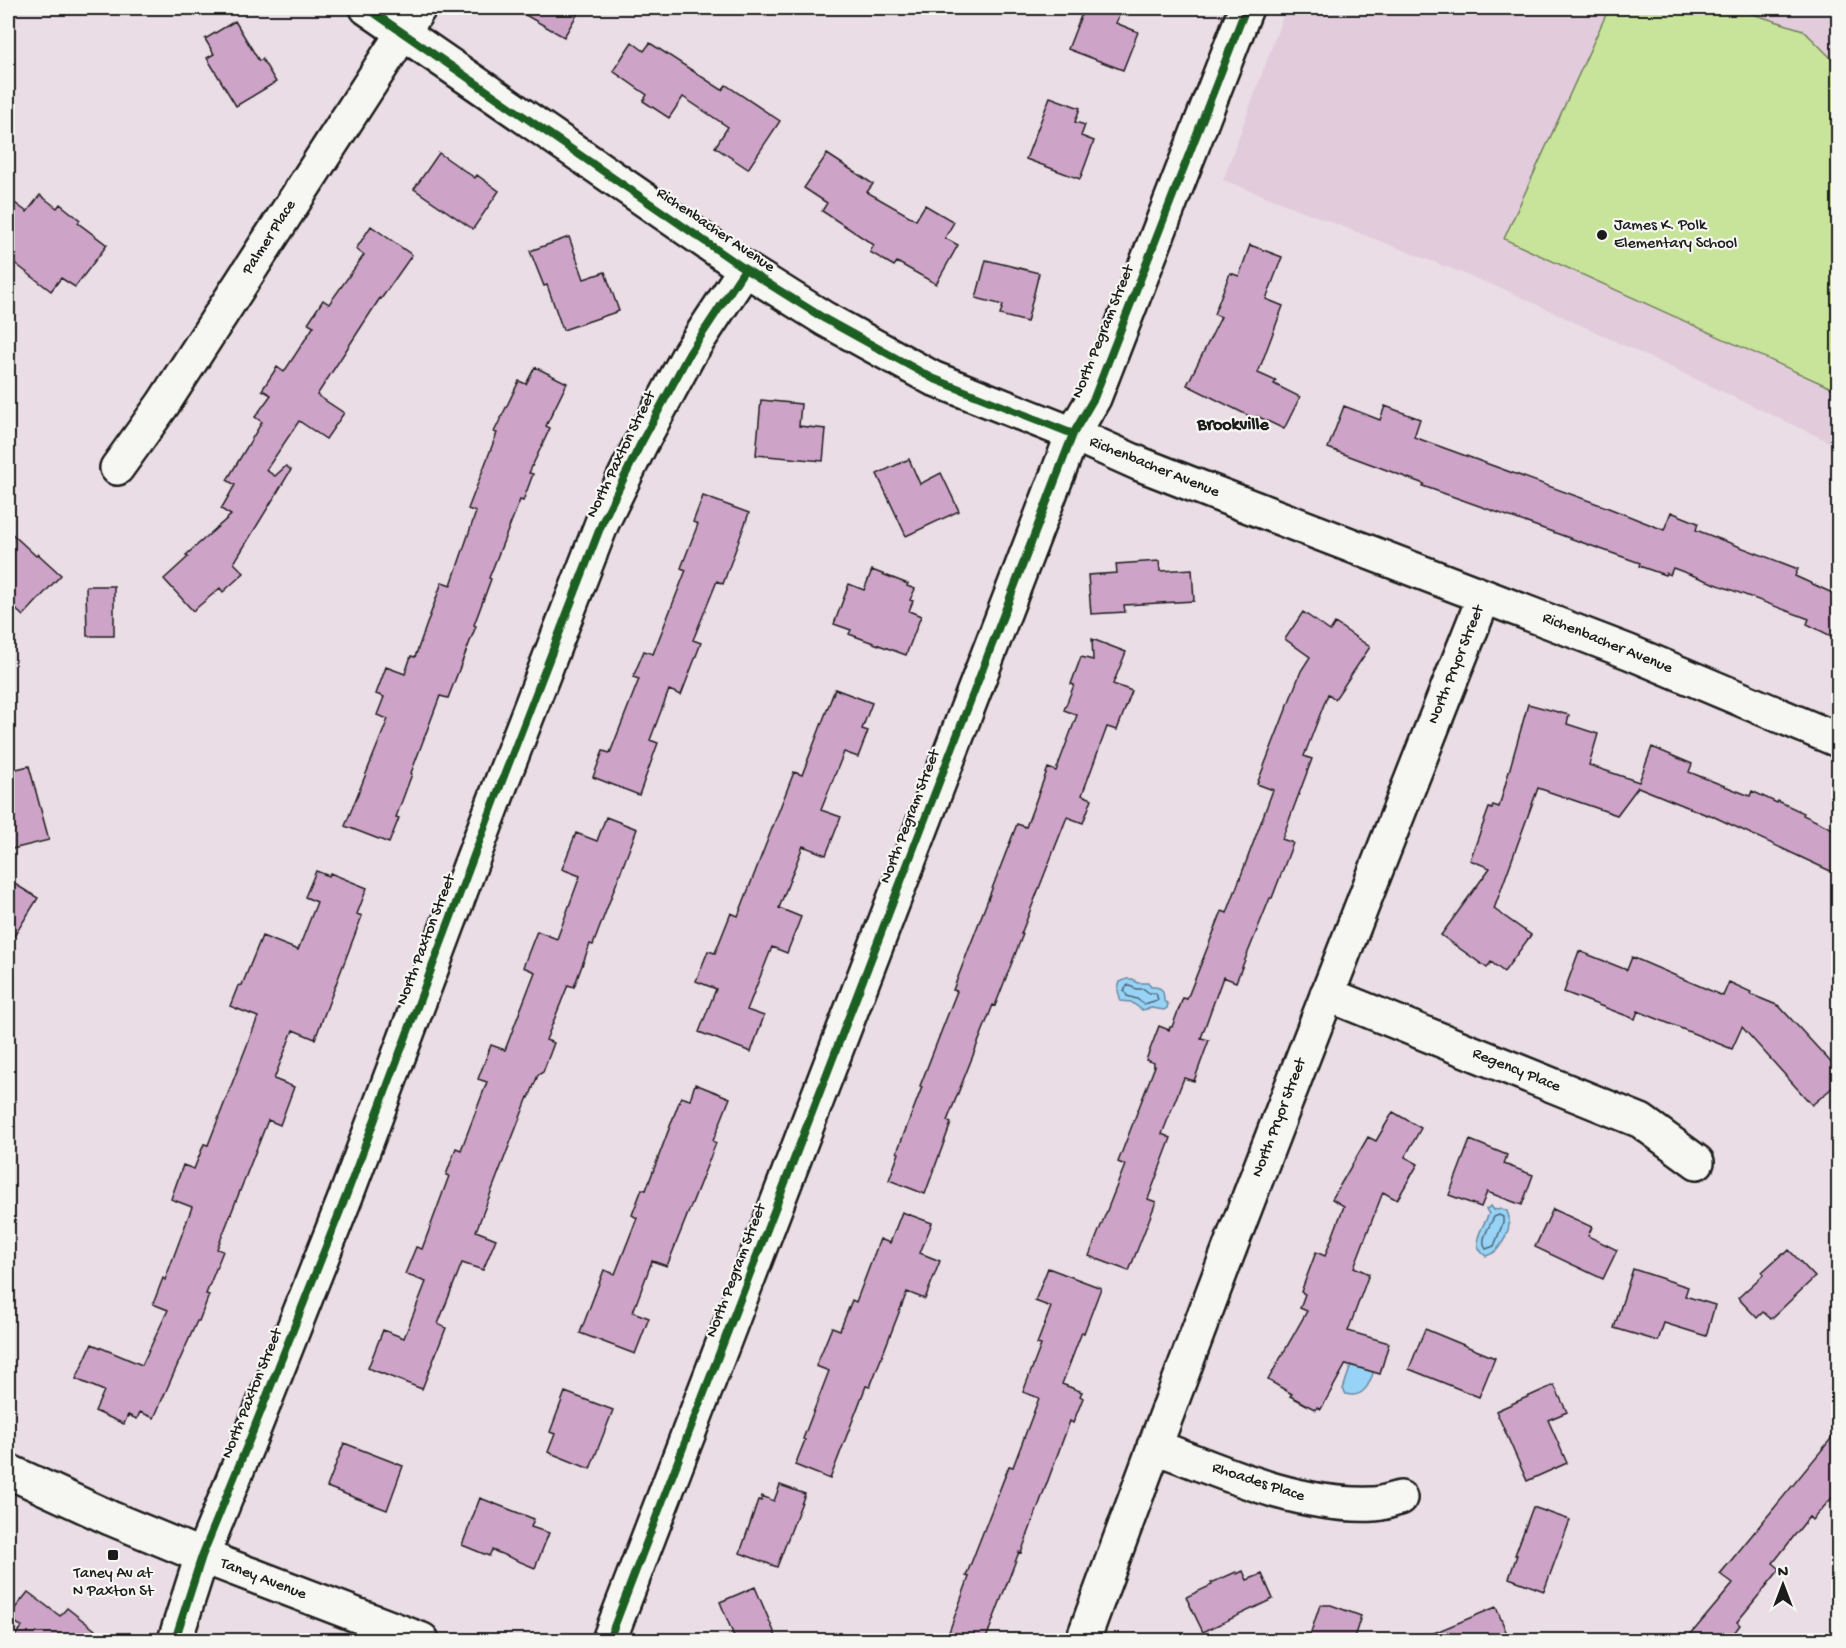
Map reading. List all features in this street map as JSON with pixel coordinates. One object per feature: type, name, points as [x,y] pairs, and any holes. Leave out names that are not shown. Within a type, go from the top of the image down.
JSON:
[{"type":"street","name":"Richenbacher Avenue","points":[[367,8],[412,20],[745,269],[825,319],[932,378],[1073,434],[1149,468],[1629,652],[1839,740]]},
{"type":"street","name":"North Pegram Street","points":[[609,1641],[1073,434],[1094,398],[1246,8]]},
{"type":"street","name":"Palmer Place","points":[[117,468],[163,404],[412,20]]},
{"type":"street","name":"North Paxton Street","points":[[175,1641],[202,1556],[346,1196],[602,523],[640,445],[689,354],[745,269]]},
{"type":"street","name":"North Pryor Street","points":[[1083,1641],[1154,1446],[1327,994],[1484,597]]},
{"type":"street","name":"Regency Place","points":[[1327,994],[1641,1121],[1697,1162]]},
{"type":"street","name":"Rhoades Place","points":[[1154,1446],[1233,1476],[1306,1499],[1375,1504],[1400,1498]]},
{"type":"street","name":"Taney Avenue","points":[[8,1471],[110,1518],[202,1556],[422,1641]]},
{"type":"shaded area","name":"James K. Polk Elementary School","points":[[1286,8],[1838,8],[1838,446],[1508,291],[1223,180]]},
{"type":"green space","points":[[1609,8],[1734,8],[1803,30],[1838,65],[1838,391],[1504,239]]},
{"type":"water","points":[[1127,979],[1160,988],[1164,1001],[1168,1004],[1167,1008],[1142,1010],[1131,1002],[1120,1001],[1119,984]]},
{"type":"water","points":[[1491,1206],[1494,1210],[1500,1208],[1507,1211],[1509,1224],[1502,1244],[1492,1254],[1486,1256],[1478,1247],[1478,1236],[1489,1214],[1486,1209]]},
{"type":"water","points":[[1353,1359],[1376,1365],[1367,1387],[1353,1395],[1346,1394],[1343,1389]]},
{"type":"building","points":[[513,8],[581,8],[564,37]]},
{"type":"building","points":[[1084,8],[1122,8],[1116,23],[1138,32],[1123,70],[1068,49]]},
{"type":"building","points":[[235,21],[259,61],[262,59],[276,82],[236,106],[207,58],[214,54],[205,39]]},
{"type":"building","points":[[632,42],[644,51],[650,43],[722,90],[726,85],[780,121],[748,169],[715,147],[728,127],[683,97],[669,118],[643,101],[647,95],[613,71]]},
{"type":"building","points":[[1050,97],[1080,108],[1075,122],[1085,125],[1081,136],[1094,141],[1080,179],[1026,159]]},
{"type":"building","points":[[439,153],[475,178],[477,175],[499,191],[473,229],[414,189]]},
{"type":"building","points":[[827,154],[873,184],[867,192],[916,220],[925,205],[954,222],[945,238],[958,245],[936,284],[897,262],[894,266],[870,252],[874,245],[822,211],[827,203],[804,188]]},
{"type":"building","points":[[40,195],[57,208],[60,204],[80,220],[78,223],[107,245],[75,287],[61,278],[51,291],[8,258],[8,198],[27,212]]},
{"type":"building","points":[[371,226],[412,255],[380,298],[317,395],[344,413],[326,439],[299,421],[266,470],[275,476],[286,466],[291,470],[234,563],[244,573],[223,592],[220,588],[193,611],[164,579],[188,557],[186,555],[231,515],[221,509],[235,485],[227,480],[262,422],[255,417],[271,395],[262,390],[277,367],[284,372],[314,326],[308,323],[323,300],[329,304],[364,255],[356,249]]},
{"type":"building","points":[[569,237],[584,279],[605,272],[619,311],[563,330],[547,285],[544,286],[530,251]]},
{"type":"building","points":[[1250,245],[1282,257],[1266,299],[1283,306],[1258,373],[1276,381],[1274,384],[1300,397],[1284,429],[1257,416],[1255,419],[1187,385],[1221,317],[1214,314],[1230,273],[1239,276]]},
{"type":"building","points":[[986,260],[1039,273],[1027,322],[1000,315],[1003,305],[976,298]]},
{"type":"building","points":[[535,367],[567,383],[546,426],[550,428],[529,473],[533,474],[523,501],[520,500],[489,578],[491,579],[474,625],[476,626],[448,698],[440,696],[411,773],[396,817],[399,818],[389,843],[345,826],[388,719],[377,715],[384,697],[376,694],[386,667],[405,674],[411,656],[415,657],[442,582],[451,585],[476,512],[468,509],[497,433],[494,432],[519,381],[526,384]]},
{"type":"building","points":[[761,400],[801,404],[799,426],[826,429],[823,461],[756,455]]},
{"type":"building","points":[[1344,406],[1380,420],[1385,406],[1420,419],[1414,437],[1664,530],[1671,512],[1698,523],[1696,530],[1798,569],[1795,576],[1839,596],[1839,640],[1807,624],[1809,619],[1673,568],[1670,575],[1666,573],[1665,575],[1639,566],[1640,563],[1423,486],[1424,484],[1328,448]]},
{"type":"building","points":[[909,459],[920,484],[941,473],[959,511],[906,536],[877,474]]},
{"type":"building","points":[[703,496],[749,513],[723,584],[717,581],[693,640],[701,643],[681,695],[669,690],[650,740],[658,743],[639,795],[593,777],[603,751],[610,753],[639,679],[633,677],[644,651],[653,654],[686,570],[681,568],[698,524],[693,522]]},
{"type":"building","points":[[8,530],[61,575],[23,616],[8,602]]},
{"type":"building","points":[[1159,561],[1160,571],[1192,569],[1194,601],[1124,605],[1125,612],[1091,614],[1088,575],[1117,573],[1116,564]]},
{"type":"building","points":[[872,570],[915,589],[910,600],[913,601],[909,611],[921,616],[906,655],[849,634],[851,630],[834,624],[849,584],[864,590]]},
{"type":"building","points":[[86,586],[114,586],[114,636],[87,636]]},
{"type":"building","points":[[1303,612],[1330,631],[1335,623],[1370,647],[1335,699],[1328,694],[1304,756],[1312,759],[1282,839],[1293,843],[1236,982],[1223,977],[1201,1038],[1209,1040],[1194,1081],[1184,1078],[1162,1134],[1171,1138],[1148,1199],[1156,1202],[1129,1271],[1089,1256],[1125,1165],[1118,1162],[1155,1066],[1153,1066],[1154,1063],[1146,1060],[1159,1026],[1169,1030],[1183,998],[1187,999],[1222,911],[1227,913],[1273,790],[1257,784],[1301,671],[1310,657],[1285,639]]},
{"type":"building","points":[[1092,639],[1126,652],[1113,684],[1132,691],[1117,730],[1107,727],[1082,795],[1092,799],[1083,823],[1067,817],[995,1006],[993,1005],[947,1121],[951,1123],[925,1194],[889,1180],[899,1153],[897,1152],[957,991],[953,990],[1017,824],[1026,827],[1048,768],[1056,771],[1077,715],[1064,710],[1074,685],[1071,684],[1081,657],[1093,660]]},
{"type":"building","points":[[835,689],[872,703],[862,729],[868,731],[858,757],[844,752],[821,810],[841,817],[826,855],[803,846],[779,908],[801,917],[787,953],[772,947],[747,1010],[764,1016],[751,1052],[699,1032],[716,989],[696,981],[708,951],[715,953],[731,913],[738,916],[794,772],[802,775]]},
{"type":"building","points":[[1528,704],[1569,715],[1567,724],[1598,734],[1589,765],[1639,782],[1652,747],[1692,764],[1689,772],[1750,796],[1752,791],[1777,803],[1778,801],[1839,832],[1839,875],[1708,814],[1638,787],[1617,815],[1538,788],[1494,909],[1531,935],[1504,972],[1491,962],[1487,968],[1441,935],[1490,868],[1470,860],[1489,808],[1492,809],[1493,805],[1499,807]]},
{"type":"building","points":[[29,766],[49,840],[8,850],[8,771]]},
{"type":"building","points":[[606,817],[637,829],[593,945],[590,944],[574,987],[568,985],[546,1040],[554,1043],[543,1072],[538,1075],[528,1097],[476,1231],[496,1239],[483,1270],[462,1263],[438,1324],[446,1328],[422,1389],[368,1368],[383,1330],[404,1338],[426,1282],[405,1274],[416,1247],[422,1249],[449,1176],[446,1175],[456,1148],[461,1150],[487,1082],[478,1079],[491,1045],[505,1050],[535,972],[523,967],[537,931],[557,939],[580,876],[562,869],[576,833],[597,841]]},
{"type":"building","points":[[316,871],[329,876],[330,873],[367,888],[357,914],[362,916],[315,1039],[293,1030],[274,1079],[294,1087],[280,1125],[268,1120],[217,1249],[223,1251],[206,1294],[209,1295],[154,1418],[140,1412],[137,1419],[128,1415],[124,1424],[95,1411],[104,1391],[76,1379],[92,1344],[142,1365],[168,1310],[153,1304],[163,1278],[165,1280],[192,1207],[171,1199],[183,1165],[194,1169],[204,1144],[208,1145],[258,1017],[230,1006],[238,986],[242,985],[262,936],[298,950],[317,902],[305,897]]},
{"type":"building","points":[[8,880],[38,898],[8,946]]},
{"type":"building","points":[[1579,951],[1627,970],[1632,957],[1723,996],[1729,982],[1779,1006],[1839,1071],[1839,1082],[1812,1105],[1742,1027],[1732,1049],[1638,1011],[1635,1019],[1564,992]]},
{"type":"building","points":[[695,1084],[730,1098],[713,1141],[716,1143],[667,1266],[652,1261],[633,1312],[649,1318],[635,1354],[580,1333],[604,1270],[615,1274],[637,1218],[632,1215],[642,1189],[646,1190],[681,1097],[690,1100]]},
{"type":"building","points":[[1393,1112],[1421,1128],[1405,1157],[1418,1164],[1397,1200],[1383,1192],[1354,1267],[1369,1274],[1348,1331],[1389,1343],[1380,1374],[1346,1364],[1321,1409],[1317,1407],[1316,1410],[1290,1396],[1292,1394],[1268,1380],[1307,1311],[1300,1308],[1305,1294],[1301,1292],[1316,1252],[1325,1256],[1344,1206],[1332,1199],[1368,1137],[1376,1141]]},
{"type":"building","points":[[1470,1140],[1507,1155],[1504,1164],[1533,1175],[1522,1205],[1487,1192],[1481,1207],[1449,1195]]},
{"type":"building","points":[[1553,1209],[1592,1227],[1588,1236],[1617,1250],[1603,1279],[1535,1247]]},
{"type":"building","points":[[902,1212],[932,1223],[920,1253],[940,1261],[925,1299],[907,1292],[870,1387],[866,1386],[830,1479],[795,1465],[829,1371],[816,1366],[832,1327],[840,1330],[852,1300],[856,1302],[880,1239],[890,1243]]},
{"type":"building","points":[[1789,1250],[1815,1277],[1771,1319],[1763,1312],[1757,1318],[1738,1298],[1764,1274],[1762,1272]]},
{"type":"building","points":[[1048,1268],[1101,1288],[1062,1384],[1082,1392],[1080,1396],[1083,1398],[1073,1423],[1070,1421],[1021,1553],[1019,1552],[985,1641],[971,1641],[949,1632],[969,1577],[966,1576],[1009,1466],[1013,1467],[1039,1398],[1023,1392],[1041,1345],[1037,1344],[1051,1307],[1035,1301]]},
{"type":"building","points":[[1633,1269],[1688,1287],[1685,1296],[1715,1305],[1706,1336],[1664,1323],[1658,1341],[1614,1328]]},
{"type":"building","points":[[1425,1329],[1495,1358],[1479,1397],[1409,1369]]},
{"type":"building","points":[[1554,1385],[1567,1412],[1548,1420],[1567,1463],[1527,1481],[1496,1411]]},
{"type":"building","points":[[565,1392],[613,1410],[590,1469],[548,1452],[555,1434],[550,1432]]},
{"type":"building","points":[[1839,1429],[1839,1490],[1812,1520],[1809,1517],[1773,1563],[1780,1569],[1737,1622],[1740,1625],[1728,1641],[1685,1641],[1733,1584],[1720,1574]]},
{"type":"building","points":[[344,1443],[403,1466],[387,1510],[327,1487]]},
{"type":"building","points":[[780,1485],[805,1494],[777,1567],[740,1553],[758,1500],[761,1501],[762,1496],[774,1501]]},
{"type":"building","points":[[480,1498],[534,1519],[531,1527],[549,1533],[535,1568],[492,1550],[489,1556],[462,1545]]},
{"type":"building","points":[[1533,1507],[1570,1520],[1544,1591],[1509,1578]]},
{"type":"building","points":[[1243,1571],[1247,1580],[1262,1574],[1273,1599],[1203,1632],[1186,1597],[1212,1585],[1211,1583]]},
{"type":"building","points":[[755,1587],[778,1641],[736,1641],[720,1602]]},
{"type":"building","points":[[28,1592],[60,1616],[67,1608],[109,1641],[11,1641],[22,1627],[8,1617]]},
{"type":"building","points":[[1320,1605],[1331,1605],[1361,1616],[1353,1641],[1308,1641]]},
{"type":"building","points":[[1496,1607],[1510,1641],[1417,1641],[1417,1640]]},
{"type":"cycle path","points":[[367,8],[745,269],[825,319],[932,378],[1073,434]]},
{"type":"cycle path","points":[[609,1640],[1073,434],[1094,398],[1246,8]]},
{"type":"cycle path","points":[[175,1640],[202,1556],[346,1196],[602,523],[640,445],[689,354],[745,269]]},
{"type":"place","name":"James K. Polk Elementary School","points":[[1602,235]]},
{"type":"place","name":"Taney Av at N Paxton St","points":[[113,1555]]},
{"type":"district","name":"Brookville","points":[[1233,425]]}]
